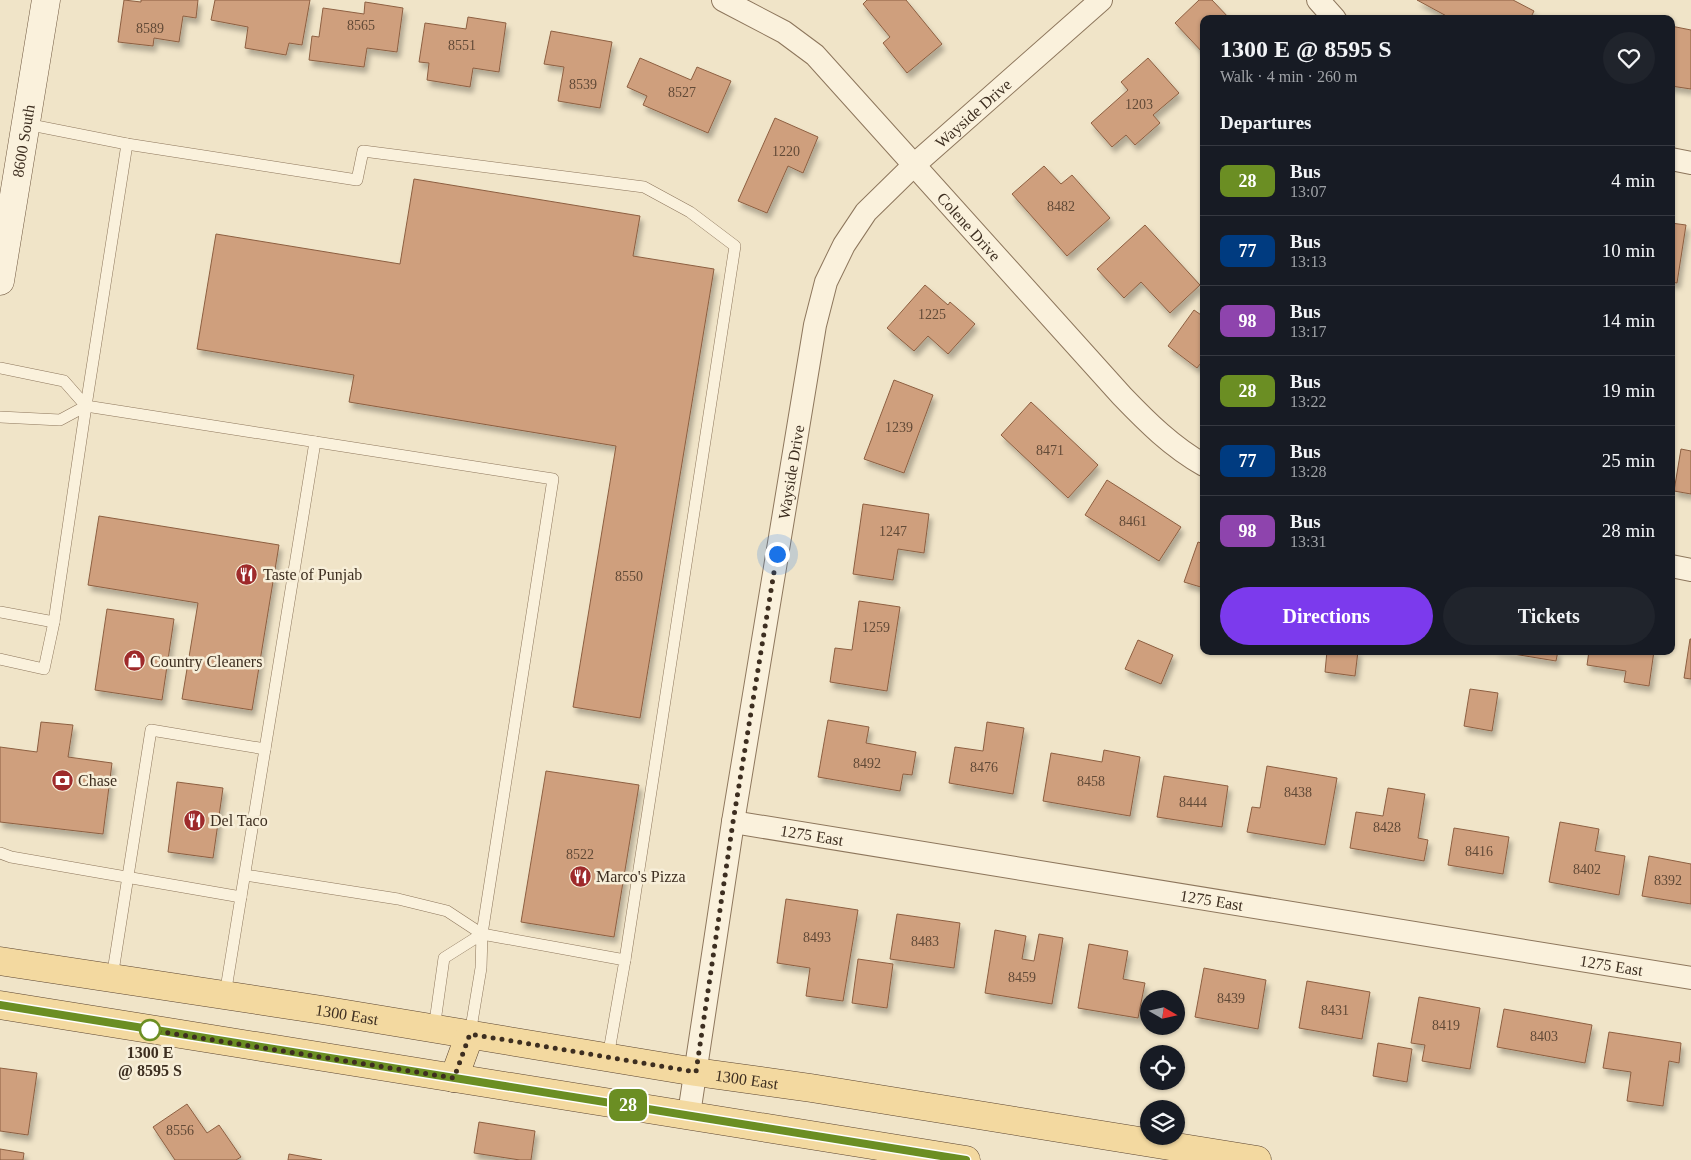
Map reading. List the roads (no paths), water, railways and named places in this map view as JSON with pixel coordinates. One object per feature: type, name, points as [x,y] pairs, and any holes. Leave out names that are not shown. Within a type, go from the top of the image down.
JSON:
[{"type":"main road","name":"8600 South","points":[[0,280],[24,124],[46,0]]},
{"type":"main road","name":"1300 East","points":[[0,960],[1256,1160]]},
{"type":"main road","points":[[0,1005],[689,1114],[966,1160]]},
{"type":"main road","points":[[454,1078],[470,1034]]},
{"type":"street","name":"Colene Drive","points":[[723,0],[784,32],[815,55],[1122,396],[1152,427],[1184,454],[1200,463]]},
{"type":"street","name":"Wayside Drive","points":[[689,1114],[733,822],[815,325],[826,282],[844,245],[866,212],[914,165],[1101,0]]},
{"type":"street","points":[[1318,0],[1331,15]]},
{"type":"street","points":[[1675,161],[1691,163]]},
{"type":"street","points":[[1675,567],[1691,570]]},
{"type":"street","name":"1275 East","points":[[733,822],[1691,978]]},
{"type":"lane","points":[[24,124],[128,144],[357,180],[363,150],[644,187],[690,212],[735,246],[625,960],[608,1057]]},
{"type":"lane","points":[[0,660],[44,668],[54,622],[128,144]]},
{"type":"lane","points":[[0,368],[64,381],[86,406]]},
{"type":"lane","points":[[0,417],[60,420],[86,406],[553,479],[482,934],[481,968],[470,1034]]},
{"type":"lane","points":[[225,995],[315,442]]},
{"type":"lane","points":[[0,612],[54,622]]},
{"type":"lane","points":[[112,978],[151,730],[265,749]]},
{"type":"lane","points":[[0,853],[11,857],[241,897]]},
{"type":"lane","points":[[245,875],[398,899],[447,911],[482,934],[625,960]]},
{"type":"lane","points":[[434,1029],[444,958],[482,934]]},
{"type":"place","name":"Taste of Punjab","points":[[247,574]]},
{"type":"place","name":"Country Cleaners","points":[[134,661]]},
{"type":"place","name":"Chase","points":[[62,780]]},
{"type":"place","name":"Del Taco","points":[[194,820]]},
{"type":"place","name":"Marco's Pizza","points":[[580,876]]},
{"type":"place","name":"1300 E @ 8595 S","points":[[150,1030]]}]
